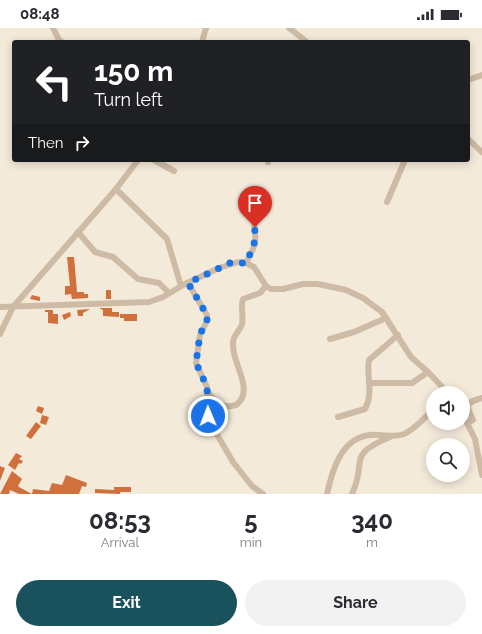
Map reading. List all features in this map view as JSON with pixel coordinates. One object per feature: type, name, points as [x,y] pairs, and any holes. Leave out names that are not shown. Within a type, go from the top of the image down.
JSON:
[{"type":"street","points":[[53,28],[59,40]]},
{"type":"street","points":[[203,40],[206,28]]},
{"type":"street","points":[[289,28],[304,40]]},
{"type":"street","points":[[470,79],[482,75]]},
{"type":"street","points":[[470,141],[482,152]]},
{"type":"street","points":[[0,334],[13,306],[116,190],[136,162]]},
{"type":"street","points":[[158,162],[174,171]]},
{"type":"street","points":[[387,202],[393,184],[404,165],[404,162]]},
{"type":"street","points":[[116,190],[165,237],[169,244],[181,286]]},
{"type":"street","points":[[246,263],[254,245],[255,228],[252,217],[257,206]]},
{"type":"street","points":[[78,232],[95,252],[113,257],[138,279],[159,283],[169,293]]},
{"type":"street","points":[[0,307],[141,303],[157,300],[181,286],[230,263],[246,263],[254,267],[266,286],[271,289],[277,290],[303,284],[335,287],[363,298],[382,312],[411,357],[441,386]]},
{"type":"street","points":[[188,283],[207,315],[207,321],[200,334],[196,363],[208,391],[215,402],[220,405],[236,405],[242,398],[244,387],[234,353],[233,339],[242,323],[243,299],[260,293],[266,286]]},
{"type":"street","points":[[330,339],[354,332],[386,318]]},
{"type":"street","points":[[338,417],[366,409],[369,402],[369,360],[398,335]]},
{"type":"street","points":[[369,383],[412,383],[428,372]]},
{"type":"street","points":[[208,391],[208,419],[237,467],[252,486],[263,494]]},
{"type":"street","points":[[470,403],[482,398]]},
{"type":"street","points":[[352,494],[362,454],[372,445],[412,430],[426,417]]},
{"type":"street","points":[[470,429],[475,439],[482,474]]},
{"type":"street","points":[[327,494],[331,478],[342,452],[347,446],[369,435],[393,436]]},
{"type":"street","points":[[475,439],[482,438]]},
{"type":"building","points":[[67,257],[74,257],[77,292],[84,292],[84,294],[88,294],[88,298],[72,299],[71,294],[65,295],[65,286],[70,286]]},
{"type":"building","points":[[106,290],[111,290],[111,299],[106,299]]},
{"type":"building","points":[[32,295],[40,297],[40,301],[30,299]]},
{"type":"building","points":[[99,308],[112,308],[112,312],[119,312],[119,317],[103,316],[103,310]]},
{"type":"building","points":[[90,309],[83,313],[83,316],[78,316],[77,310]]},
{"type":"building","points":[[45,310],[53,310],[53,314],[58,314],[58,324],[48,323],[48,312],[45,312]]},
{"type":"building","points":[[70,312],[71,316],[64,320],[62,315]]},
{"type":"building","points":[[120,314],[137,314],[137,321],[124,321],[124,318],[120,318]]},
{"type":"building","points":[[38,406],[44,408],[42,414],[36,411]]},
{"type":"building","points":[[42,415],[49,417],[46,425],[40,423]]},
{"type":"building","points":[[36,422],[41,426],[31,439],[26,436]]},
{"type":"building","points":[[16,453],[22,456],[19,459],[23,461],[21,464],[19,463],[15,470],[8,465]]},
{"type":"building","points":[[0,466],[5,468],[0,481]]},
{"type":"building","points":[[12,471],[22,479],[18,486],[32,494],[19,494],[10,490],[9,494],[0,494]]},
{"type":"building","points":[[66,475],[87,483],[86,487],[82,486],[79,494],[32,494],[33,489],[49,491],[52,483],[62,485]]},
{"type":"building","points":[[114,487],[131,487],[131,492],[120,492],[120,494],[95,493],[95,489],[114,490]]},
{"type":"route","points":[[208,416],[208,390],[196,363],[200,334],[208,318],[188,283],[230,263],[246,263],[255,242],[255,227]]}]
